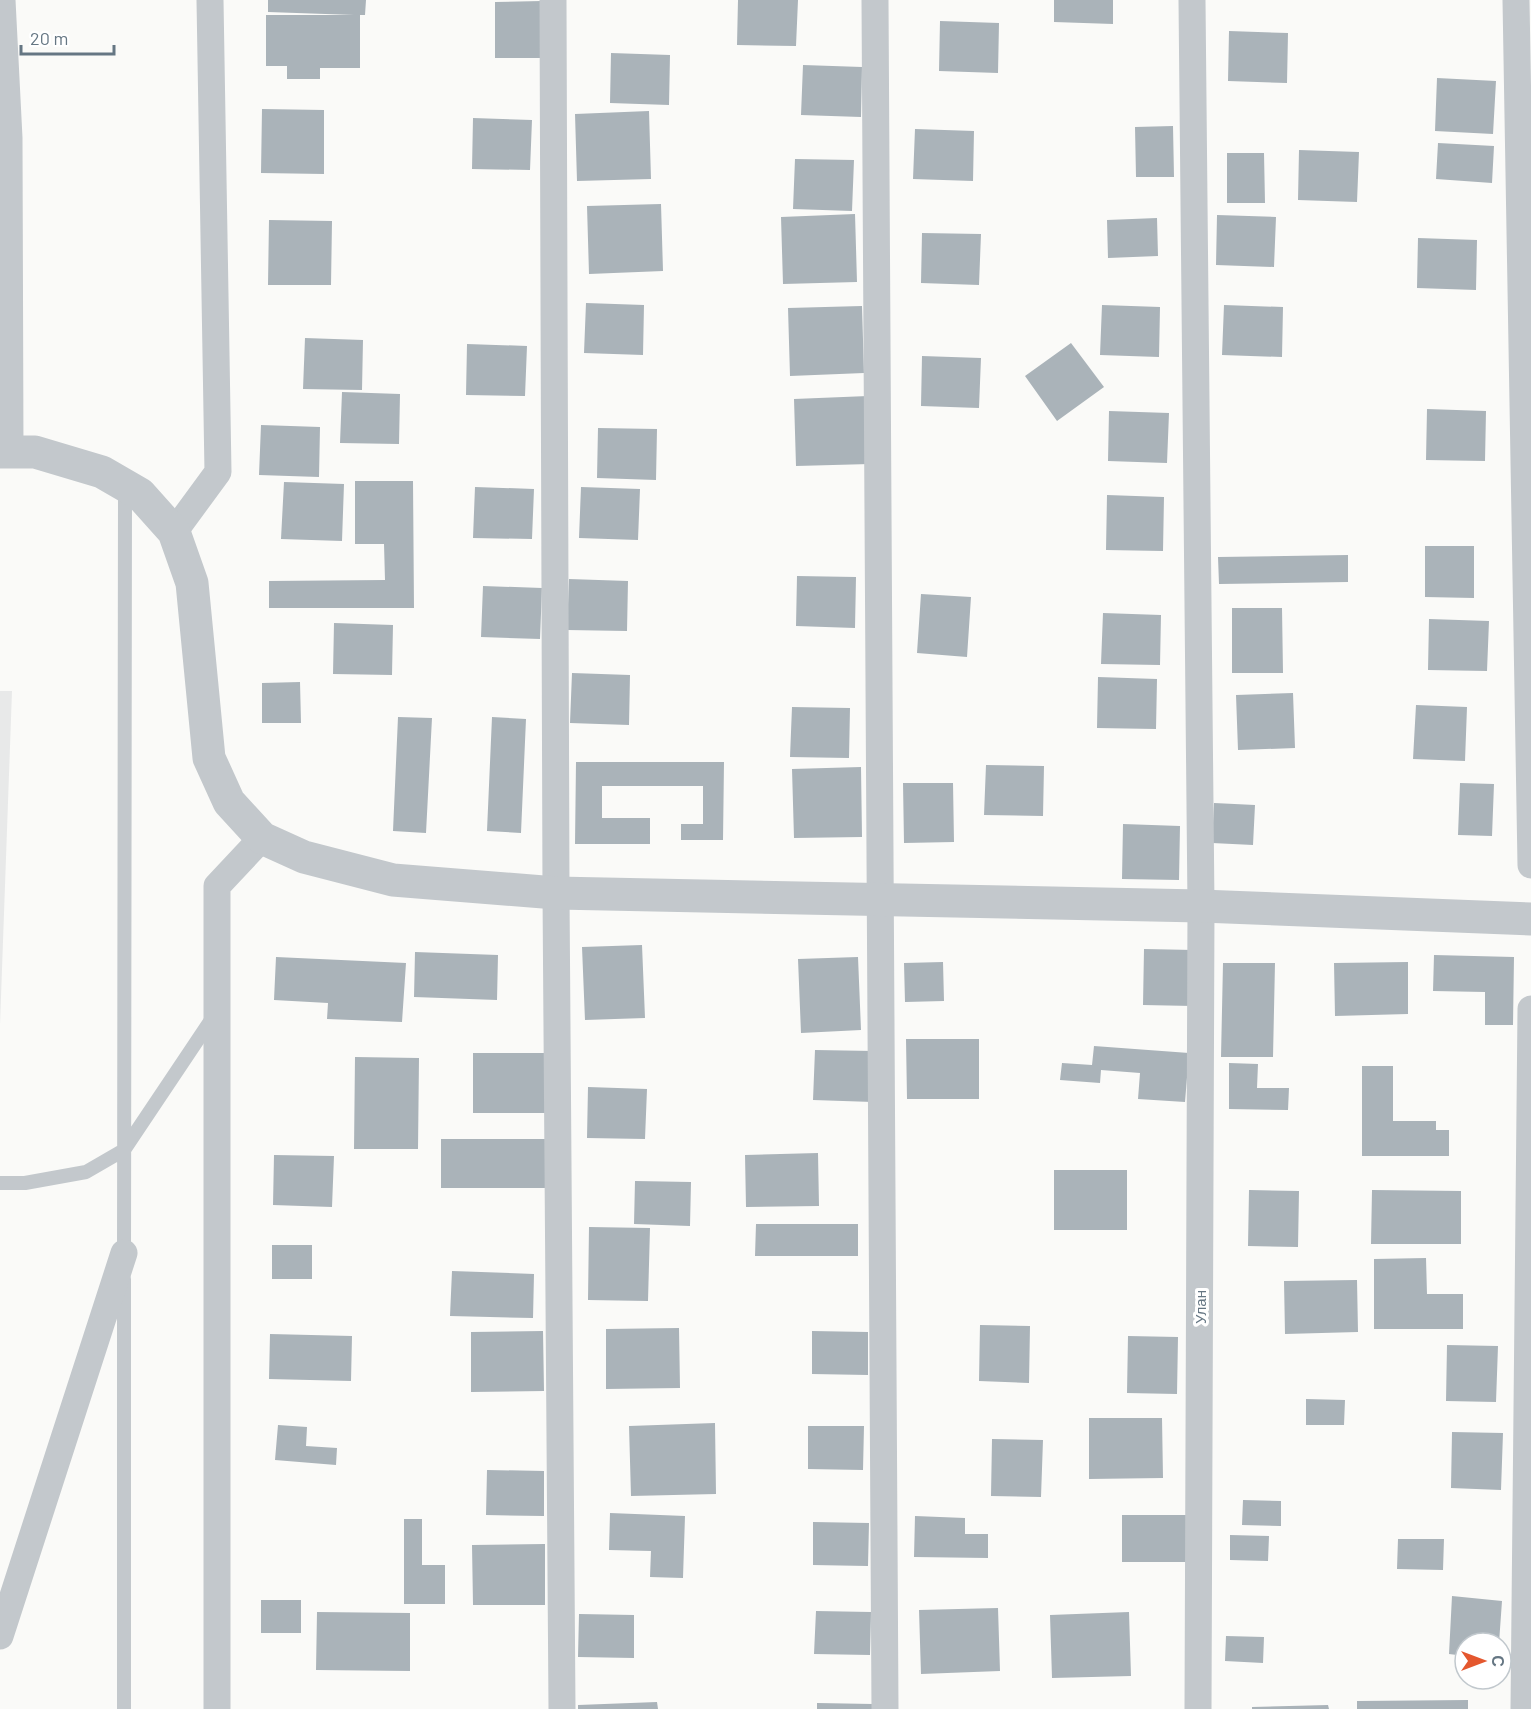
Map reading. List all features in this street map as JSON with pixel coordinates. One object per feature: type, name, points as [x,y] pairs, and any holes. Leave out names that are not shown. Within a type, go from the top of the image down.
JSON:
[{"type":"street","points":[[2,0],[5,452],[35,452],[102,472],[140,494],[174,532],[192,584],[209,758],[229,802],[262,838],[304,857],[393,880],[556,893],[1201,906],[1531,919]]},
{"type":"street","points":[[174,532],[218,472],[210,0]]},
{"type":"street","points":[[553,0],[562,1709]]},
{"type":"street","points":[[875,0],[885,1709]]},
{"type":"street","name":"Улан","points":[[1192,0],[1201,906],[1198,1709]]},
{"type":"street","points":[[1516,0],[1531,866]]},
{"type":"street","points":[[217,1709],[217,886],[262,838]]},
{"type":"street","points":[[1524,1709],[1531,1009]]},
{"type":"street","points":[[0,1636],[124,1253]]},
{"type":"lane","points":[[124,1709],[125,485]]},
{"type":"lane","points":[[0,1183],[25,1183],[86,1172],[124,1150],[217,1011]]},
{"type":"shaded area","points":[[0,691],[12,691],[0,1025]]},
{"type":"building","points":[[268,0],[366,0],[365,15],[360,15],[360,68],[320,68],[320,79],[287,79],[287,66],[266,66],[266,15],[354,15],[268,12]]},
{"type":"building","points":[[738,0],[798,0],[796,46],[737,45]]},
{"type":"building","points":[[1054,0],[1113,0],[1113,24],[1054,22]]},
{"type":"building","points":[[542,1],[543,58],[495,58],[495,2]]},
{"type":"building","points":[[940,21],[999,23],[998,73],[939,71]]},
{"type":"building","points":[[1229,31],[1288,33],[1287,83],[1228,81]]},
{"type":"building","points":[[611,53],[670,55],[669,105],[610,103]]},
{"type":"building","points":[[803,65],[862,67],[861,117],[801,115]]},
{"type":"building","points":[[1437,78],[1496,81],[1493,134],[1435,131]]},
{"type":"building","points":[[262,109],[324,110],[324,174],[261,173]]},
{"type":"building","points":[[649,111],[651,179],[577,181],[575,114]]},
{"type":"building","points":[[473,118],[532,120],[530,170],[472,169]]},
{"type":"building","points":[[1173,126],[1174,177],[1136,177],[1135,127]]},
{"type":"building","points":[[915,129],[974,131],[973,181],[913,179]]},
{"type":"building","points":[[1438,143],[1494,146],[1492,183],[1436,179]]},
{"type":"building","points":[[1299,150],[1359,152],[1357,202],[1298,200]]},
{"type":"building","points":[[1227,153],[1264,153],[1265,203],[1227,203]]},
{"type":"building","points":[[795,159],[854,160],[852,211],[793,209]]},
{"type":"building","points":[[661,204],[663,271],[589,274],[587,206]]},
{"type":"building","points":[[855,214],[857,282],[783,284],[781,217]]},
{"type":"building","points":[[1217,215],[1276,217],[1274,267],[1216,265]]},
{"type":"building","points":[[1157,218],[1158,256],[1108,258],[1107,220]]},
{"type":"building","points":[[269,220],[332,221],[331,285],[268,285]]},
{"type":"building","points":[[922,233],[981,234],[979,285],[921,283]]},
{"type":"building","points":[[1418,238],[1477,240],[1476,290],[1417,288]]},
{"type":"building","points":[[586,303],[644,305],[643,355],[584,353]]},
{"type":"building","points":[[1102,305],[1160,307],[1159,357],[1100,355]]},
{"type":"building","points":[[1224,305],[1283,307],[1282,357],[1222,355]]},
{"type":"building","points":[[862,306],[864,373],[790,376],[788,308]]},
{"type":"building","points":[[305,338],[363,340],[362,390],[303,389]]},
{"type":"building","points":[[1071,343],[1104,387],[1057,421],[1025,376]]},
{"type":"building","points":[[467,344],[527,346],[525,396],[466,395]]},
{"type":"building","points":[[922,356],[981,358],[979,408],[921,406]]},
{"type":"building","points":[[342,392],[400,394],[399,444],[340,443]]},
{"type":"building","points":[[868,396],[870,464],[796,466],[794,399]]},
{"type":"building","points":[[1427,409],[1486,411],[1485,461],[1426,460]]},
{"type":"building","points":[[1109,411],[1169,413],[1167,463],[1108,461]]},
{"type":"building","points":[[261,425],[320,427],[319,477],[259,475]]},
{"type":"building","points":[[598,428],[657,429],[656,480],[597,478]]},
{"type":"building","points":[[355,481],[413,481],[414,608],[269,608],[269,581],[385,580],[384,544],[355,544]]},
{"type":"building","points":[[284,482],[344,484],[342,541],[281,539]]},
{"type":"building","points":[[475,487],[534,489],[532,539],[473,538]]},
{"type":"building","points":[[581,487],[640,489],[638,540],[579,538]]},
{"type":"building","points":[[1107,495],[1164,497],[1163,551],[1106,550]]},
{"type":"building","points":[[1425,546],[1474,546],[1474,598],[1425,597]]},
{"type":"building","points":[[1348,555],[1348,582],[1219,584],[1218,557]]},
{"type":"building","points":[[797,576],[856,577],[855,628],[796,626]]},
{"type":"building","points":[[569,579],[628,581],[627,631],[567,630]]},
{"type":"building","points":[[483,586],[542,588],[540,639],[481,637]]},
{"type":"building","points":[[921,594],[971,597],[967,657],[917,653]]},
{"type":"building","points":[[1232,608],[1282,608],[1283,673],[1232,673]]},
{"type":"building","points":[[1103,613],[1161,615],[1160,665],[1101,664]]},
{"type":"building","points":[[1429,619],[1489,621],[1487,671],[1428,670]]},
{"type":"building","points":[[334,623],[393,625],[392,675],[333,674]]},
{"type":"building","points":[[572,673],[630,675],[629,725],[570,723]]},
{"type":"building","points":[[1098,677],[1157,679],[1156,729],[1097,728]]},
{"type":"building","points":[[300,682],[301,723],[262,723],[262,683]]},
{"type":"building","points":[[1293,693],[1295,748],[1238,750],[1236,695]]},
{"type":"building","points":[[1416,705],[1467,707],[1465,761],[1413,759]]},
{"type":"building","points":[[792,707],[850,708],[849,758],[790,757]]},
{"type":"building","points":[[398,717],[432,718],[426,833],[393,831]]},
{"type":"building","points":[[492,717],[526,719],[521,833],[487,831]]},
{"type":"building","points":[[576,762],[724,762],[723,840],[681,840],[681,824],[703,824],[703,786],[602,786],[602,818],[650,818],[650,844],[575,844]]},
{"type":"building","points":[[986,765],[1044,766],[1043,816],[984,815]]},
{"type":"building","points":[[861,767],[862,837],[794,838],[792,769]]},
{"type":"building","points":[[903,783],[953,783],[954,842],[904,843]]},
{"type":"building","points":[[1460,783],[1494,784],[1492,836],[1458,835]]},
{"type":"building","points":[[1214,803],[1255,805],[1253,845],[1212,843]]},
{"type":"building","points":[[1123,824],[1180,826],[1179,880],[1122,879]]},
{"type":"building","points":[[642,945],[645,1018],[585,1020],[582,947]]},
{"type":"building","points":[[1144,949],[1194,950],[1193,1006],[1143,1005]]},
{"type":"building","points":[[415,952],[498,955],[497,1000],[414,997]]},
{"type":"building","points":[[1434,955],[1514,957],[1513,1025],[1485,1025],[1485,992],[1433,991]]},
{"type":"building","points":[[276,957],[406,963],[402,1022],[327,1019],[328,1003],[274,1000]]},
{"type":"building","points":[[858,957],[861,1030],[801,1033],[798,959]]},
{"type":"building","points":[[943,962],[944,1001],[905,1002],[904,963]]},
{"type":"building","points":[[1408,962],[1408,1014],[1335,1016],[1334,963]]},
{"type":"building","points":[[1223,963],[1275,963],[1273,1057],[1221,1057]]},
{"type":"building","points":[[906,1039],[979,1039],[979,1099],[907,1099]]},
{"type":"building","points":[[1094,1046],[1189,1053],[1185,1102],[1138,1099],[1140,1073],[1101,1070],[1100,1083],[1060,1080],[1062,1063],[1092,1065]]},
{"type":"building","points":[[815,1050],[874,1051],[873,1102],[813,1100]]},
{"type":"building","points":[[473,1053],[546,1053],[547,1113],[473,1113]]},
{"type":"building","points":[[355,1057],[419,1058],[418,1149],[354,1149]]},
{"type":"building","points":[[1229,1063],[1258,1064],[1257,1088],[1289,1088],[1288,1110],[1229,1109]]},
{"type":"building","points":[[1362,1066],[1393,1066],[1393,1121],[1436,1121],[1436,1130],[1449,1130],[1449,1156],[1362,1156]]},
{"type":"building","points":[[588,1087],[647,1089],[645,1139],[587,1138]]},
{"type":"building","points":[[441,1139],[547,1139],[547,1188],[441,1188]]},
{"type":"building","points":[[818,1153],[819,1206],[746,1207],[745,1155]]},
{"type":"building","points":[[274,1155],[334,1156],[332,1207],[273,1205]]},
{"type":"building","points":[[1054,1170],[1127,1170],[1127,1230],[1054,1230]]},
{"type":"building","points":[[635,1181],[691,1182],[690,1226],[634,1224]]},
{"type":"building","points":[[1249,1190],[1299,1191],[1298,1247],[1248,1246]]},
{"type":"building","points":[[1372,1190],[1461,1191],[1461,1244],[1371,1244]]},
{"type":"building","points":[[756,1224],[858,1224],[858,1256],[755,1256]]},
{"type":"building","points":[[589,1227],[650,1228],[648,1301],[588,1300]]},
{"type":"building","points":[[272,1245],[312,1245],[312,1279],[272,1279]]},
{"type":"building","points":[[1426,1258],[1427,1294],[1463,1294],[1463,1329],[1374,1329],[1374,1259]]},
{"type":"building","points":[[452,1271],[534,1274],[533,1318],[450,1316]]},
{"type":"building","points":[[1357,1280],[1358,1332],[1285,1334],[1284,1281]]},
{"type":"building","points":[[980,1325],[1030,1326],[1029,1383],[979,1381]]},
{"type":"building","points":[[679,1328],[680,1388],[606,1389],[606,1329]]},
{"type":"building","points":[[543,1331],[544,1391],[471,1392],[471,1332]]},
{"type":"building","points":[[812,1331],[868,1332],[868,1375],[812,1374]]},
{"type":"building","points":[[270,1334],[352,1336],[351,1381],[269,1379]]},
{"type":"building","points":[[1128,1336],[1178,1337],[1177,1394],[1127,1393]]},
{"type":"building","points":[[1447,1345],[1498,1346],[1496,1402],[1446,1401]]},
{"type":"building","points":[[1306,1399],[1345,1400],[1344,1425],[1306,1425]]},
{"type":"building","points":[[1089,1418],[1162,1418],[1163,1478],[1089,1479]]},
{"type":"building","points":[[715,1423],[716,1494],[631,1496],[629,1426]]},
{"type":"building","points":[[278,1425],[307,1427],[306,1446],[337,1448],[336,1465],[275,1460]]},
{"type":"building","points":[[808,1426],[864,1426],[863,1470],[808,1469]]},
{"type":"building","points":[[1452,1432],[1503,1433],[1501,1490],[1451,1488]]},
{"type":"building","points":[[992,1439],[1043,1440],[1041,1497],[991,1496]]},
{"type":"building","points":[[487,1470],[544,1471],[544,1516],[486,1515]]},
{"type":"building","points":[[1243,1500],[1281,1501],[1281,1526],[1242,1525]]},
{"type":"building","points":[[610,1513],[685,1516],[683,1578],[650,1577],[651,1551],[609,1550]]},
{"type":"building","points":[[1122,1515],[1193,1515],[1192,1562],[1122,1562]]},
{"type":"building","points":[[915,1516],[965,1518],[965,1534],[988,1534],[988,1558],[914,1557]]},
{"type":"building","points":[[404,1519],[422,1519],[422,1565],[445,1565],[445,1604],[404,1604]]},
{"type":"building","points":[[813,1522],[869,1523],[868,1566],[813,1565]]},
{"type":"building","points":[[1230,1535],[1269,1536],[1268,1561],[1230,1560]]},
{"type":"building","points":[[1398,1539],[1444,1539],[1443,1570],[1397,1569]]},
{"type":"building","points":[[545,1544],[545,1605],[473,1605],[472,1545]]},
{"type":"building","points":[[1452,1596],[1502,1601],[1500,1631],[1453,1631],[1453,1654],[1449,1654]]},
{"type":"building","points":[[261,1600],[301,1600],[301,1633],[261,1633]]},
{"type":"building","points":[[998,1608],[1000,1671],[921,1674],[919,1610]]},
{"type":"building","points":[[816,1611],[871,1612],[870,1655],[814,1654]]},
{"type":"building","points":[[317,1612],[410,1613],[410,1671],[316,1670]]},
{"type":"building","points":[[1129,1612],[1131,1676],[1052,1678],[1050,1615]]},
{"type":"building","points":[[579,1614],[634,1615],[634,1658],[578,1657]]},
{"type":"building","points":[[1226,1636],[1264,1637],[1263,1663],[1225,1661]]},
{"type":"building","points":[[1468,1700],[1468,1709],[1357,1709],[1357,1701]]},
{"type":"building","points":[[657,1702],[658,1709],[578,1709],[578,1705]]},
{"type":"building","points":[[817,1703],[873,1704],[873,1709],[817,1709]]},
{"type":"building","points":[[1328,1705],[1329,1709],[1252,1709],[1252,1707]]}]
